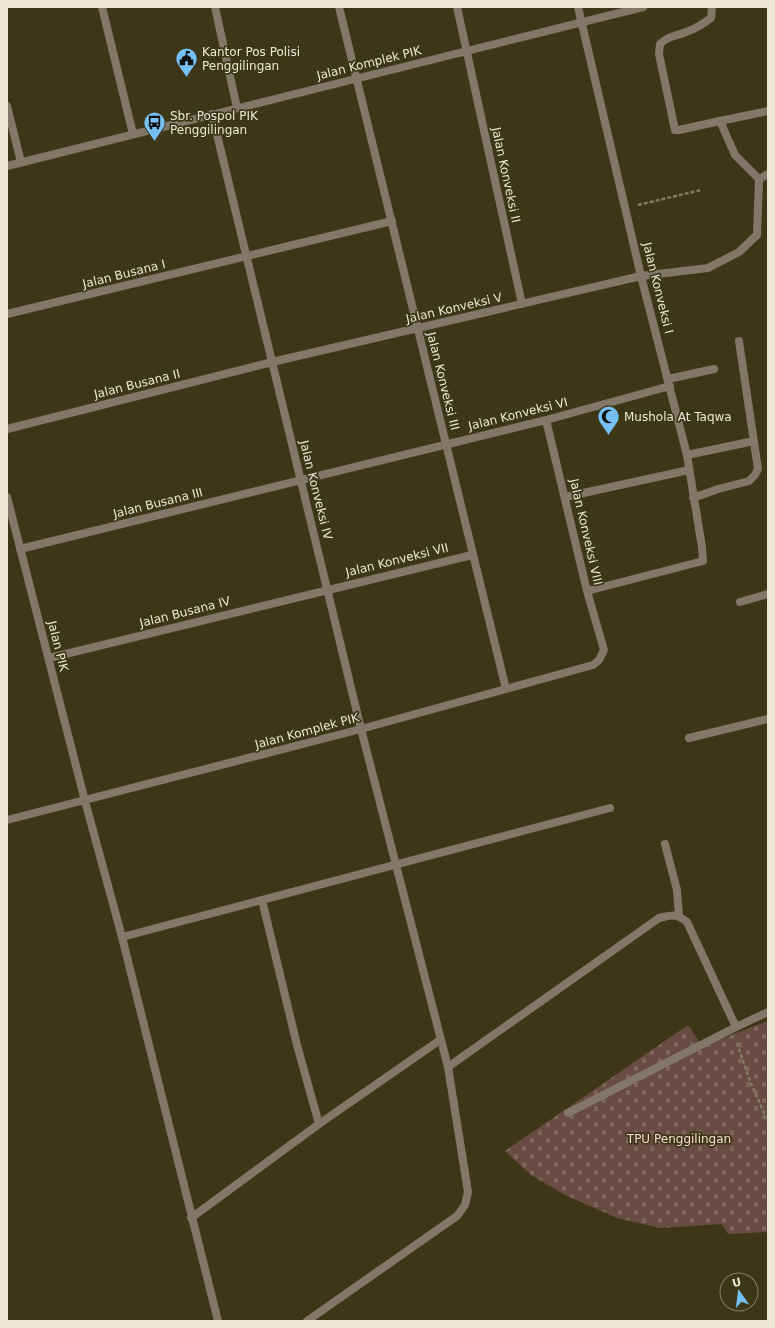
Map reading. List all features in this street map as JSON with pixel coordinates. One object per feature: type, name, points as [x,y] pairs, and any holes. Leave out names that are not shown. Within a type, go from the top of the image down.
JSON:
[{"type":"street","points":[[102,7],[133,134]]},
{"type":"street","points":[[215,7],[237,108]]},
{"type":"street","name":"Jalan Konveksi III","points":[[339,7],[358,78],[472,555],[506,689]]},
{"type":"street","name":"Jalan Konveksi II","points":[[458,7],[522,304]]},
{"type":"street","name":"Jalan Konveksi I","points":[[578,7],[641,276],[687,455],[703,561],[587,590]]},
{"type":"street","name":"Jalan Komplek PIK","points":[[7,166],[582,23],[612,11],[643,7]]},
{"type":"street","points":[[712,7],[711,18],[702,25],[685,33],[668,37],[660,44],[659,54],[675,130],[768,111]]},
{"type":"street","points":[[7,106],[21,162]]},
{"type":"street","name":"Jalan Konveksi IV","points":[[212,114],[361,729],[448,1067],[468,1192],[465,1205],[457,1216],[307,1321]]},
{"type":"street","points":[[720,121],[735,155],[759,179],[768,174]]},
{"type":"street","name":"Jalan Konveksi V","points":[[272,362],[641,276],[708,268],[740,252],[757,235],[759,179]]},
{"type":"street","points":[[247,256],[392,221]]},
{"type":"street","name":"Jalan Busana I","points":[[7,314],[247,256]]},
{"type":"street","points":[[693,498],[718,489],[749,481],[758,469],[739,341]]},
{"type":"street","name":"Jalan Busana II","points":[[7,429],[272,362]]},
{"type":"street","name":"Jalan Konveksi VI","points":[[301,480],[546,420],[714,369]]},
{"type":"street","name":"Jalan Konveksi VIII","points":[[546,420],[587,590],[604,650]]},
{"type":"street","points":[[687,455],[754,441]]},
{"type":"street","points":[[565,496],[689,470]]},
{"type":"street","name":"Jalan Busana III","points":[[20,549],[301,480]]},
{"type":"street","name":"Jalan PIK","points":[[7,497],[85,801],[122,938],[218,1321]]},
{"type":"street","name":"Jalan Konveksi VII","points":[[328,590],[472,555]]},
{"type":"street","name":"Jalan Busana IV","points":[[49,658],[328,590]]},
{"type":"street","points":[[740,602],[768,594]]},
{"type":"street","name":"Jalan Komplek PIK","points":[[9,820],[361,729],[593,665],[599,660],[604,650]]},
{"type":"street","points":[[689,738],[768,719]]},
{"type":"street","points":[[122,938],[610,808]]},
{"type":"street","points":[[665,844],[677,890],[679,916]]},
{"type":"street","points":[[262,900],[297,1045],[319,1124]]},
{"type":"street","points":[[448,1067],[659,918],[670,915],[679,916],[687,922],[734,1028]]},
{"type":"street","points":[[568,1112],[768,1012]]},
{"type":"street","points":[[192,1218],[319,1124],[440,1040]]},
{"type":"path","points":[[626,208],[701,190]]},
{"type":"path","points":[[734,1028],[750,1081],[768,1122]]},
{"type":"green space","name":"TPU Penggilingan","points":[[768,1021],[768,1232],[728,1234],[722,1224],[660,1228],[617,1218],[565,1195],[531,1175],[505,1151],[688,1025],[702,1046]]},
{"type":"place","name":"Kantor Pos Polisi Penggilingan","points":[[187,78]]},
{"type":"place","name":"Sbr. Pospol PIK Penggilingan","points":[[155,142]]},
{"type":"place","name":"Mushola At Taqwa","points":[[608,436]]}]
